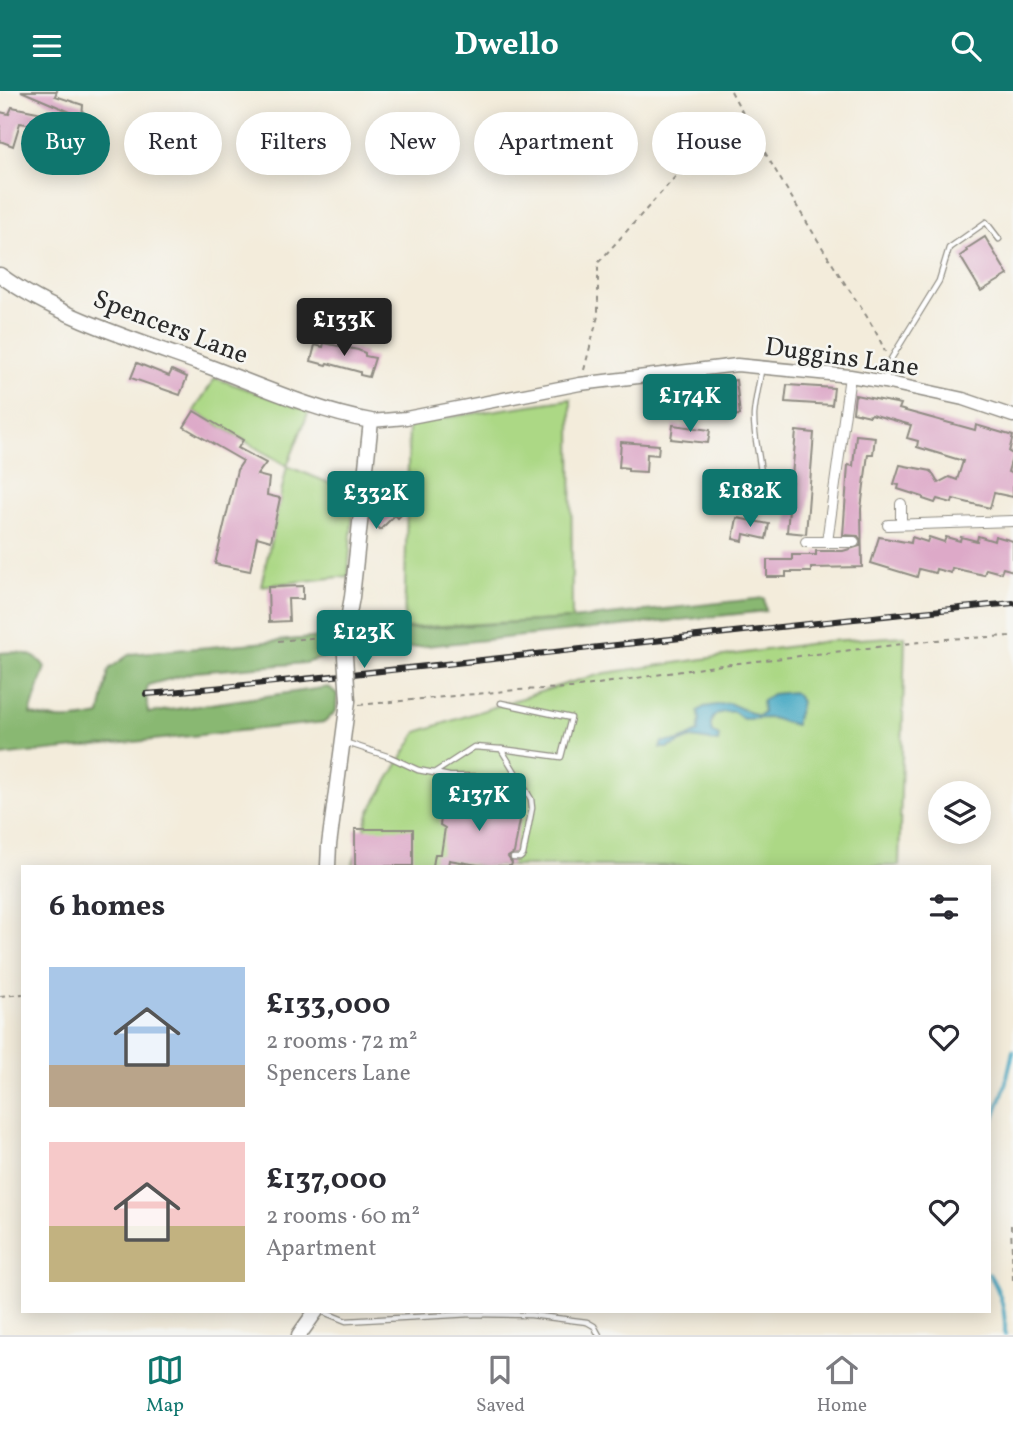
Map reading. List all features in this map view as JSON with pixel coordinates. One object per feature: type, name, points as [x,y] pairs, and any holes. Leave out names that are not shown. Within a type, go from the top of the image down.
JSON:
[{"type":"main road","name":"Spencers Lane","points":[[0,275],[15,286],[91,323],[337,414],[371,421]]},
{"type":"main road","points":[[328,865],[348,703],[344,638],[352,597],[371,421]]},
{"type":"main road","points":[[299,1335],[317,1313]]},
{"type":"street","name":"Duggins Lane","points":[[371,421],[406,418],[580,384],[737,365],[850,376],[886,376],[1013,416]]},
{"type":"street","points":[[827,542],[850,376]]},
{"type":"street","points":[[901,504],[901,523]]},
{"type":"street","points":[[888,526],[901,523],[1013,521]]},
{"type":"street","points":[[806,542],[854,542]]},
{"type":"lane","points":[[886,376],[940,281],[949,248],[986,222],[999,239]]},
{"type":"lane","points":[[756,516],[761,498],[761,468],[754,416],[762,366]]},
{"type":"lane","points":[[434,773],[474,747],[561,757],[570,718],[502,703]]},
{"type":"lane","points":[[343,741],[418,770],[449,776],[518,777]]},
{"type":"lane","points":[[501,748],[531,799],[532,808],[523,855],[520,858],[513,857]]},
{"type":"lane","points":[[324,1313],[346,1321],[471,1314],[531,1315],[587,1322],[594,1326],[598,1335]]},
{"type":"path","points":[[731,91],[766,156],[841,279],[877,330],[887,355],[886,376]]},
{"type":"path","points":[[580,384],[598,316],[598,263],[685,166],[741,111]]},
{"type":"path","points":[[348,703],[570,688],[722,665],[946,639],[1013,636]]},
{"type":"path","points":[[278,642],[344,638]]},
{"type":"path","points":[[0,996],[21,994]]},
{"type":"path","points":[[1011,1225],[1013,1280]]},
{"type":"green space","points":[[215,378],[309,411],[287,466],[194,411]]},
{"type":"green space","points":[[571,399],[572,619],[404,628],[409,423]]},
{"type":"green space","points":[[287,466],[354,493],[348,576],[261,586]]},
{"type":"green space","points":[[764,598],[766,611],[358,653],[359,632],[572,619]]},
{"type":"green space","points":[[334,636],[328,656],[305,663],[195,672],[148,685],[146,694],[148,713],[329,687],[337,694],[336,711],[325,722],[0,756],[0,653],[31,655],[45,667],[30,714],[74,719],[100,715],[109,669],[130,654]]},
{"type":"green space","points":[[905,636],[899,865],[352,865],[370,811],[417,732],[606,673],[828,641]]},
{"type":"water","points":[[793,692],[801,702],[795,725],[771,718],[743,719],[734,712],[724,712],[716,715],[711,722],[712,732],[719,736],[718,742],[691,738],[668,748],[660,748],[662,742],[680,741],[698,732],[698,711],[704,707],[729,703],[758,716],[763,712],[762,701],[772,694]]},
{"type":"building","points":[[21,91],[57,91],[55,96],[83,105],[82,112],[70,112]]},
{"type":"building","points":[[12,107],[37,112],[21,112],[21,123],[13,146],[0,141],[0,112],[9,114]]},
{"type":"building","points":[[985,237],[1008,275],[981,291],[960,256]]},
{"type":"building","points":[[324,343],[358,350],[365,353],[365,356],[375,358],[369,377],[360,375],[360,372],[311,361],[315,345],[323,347]]},
{"type":"building","points":[[137,363],[169,376],[172,370],[187,377],[180,395],[131,378]]},
{"type":"building","points":[[736,380],[740,415],[728,416],[724,382]]},
{"type":"building","points":[[787,385],[834,388],[832,405],[785,402]]},
{"type":"building","points":[[855,395],[901,404],[899,409],[975,430],[976,425],[1013,436],[1009,452],[1013,454],[1008,472],[1013,474],[1013,497],[994,493],[990,508],[953,499],[952,503],[937,499],[935,503],[898,489],[899,485],[894,484],[900,465],[931,471],[938,483],[949,477],[957,480],[963,461],[917,447],[918,441],[907,438],[911,425],[853,412]]},
{"type":"building","points":[[194,411],[243,440],[238,448],[266,463],[257,475],[269,478],[267,495],[280,498],[271,541],[257,537],[250,571],[215,564],[237,470],[243,461],[184,427]]},
{"type":"building","points":[[673,425],[710,430],[708,443],[671,439]]},
{"type":"building","points":[[796,431],[814,433],[806,534],[787,532]]},
{"type":"building","points":[[856,435],[875,437],[873,454],[868,454],[861,509],[862,567],[811,568],[811,572],[786,572],[786,577],[767,577],[767,560],[792,560],[792,555],[816,555],[816,551],[843,551],[860,546],[858,536],[843,535],[848,465],[853,466]]},
{"type":"building","points":[[621,442],[659,445],[658,455],[647,454],[646,472],[628,471],[628,468],[619,467]]},
{"type":"building","points":[[396,481],[405,490],[394,500],[405,511],[398,518],[395,515],[380,530],[370,520],[370,516],[384,503],[379,498]]},
{"type":"building","points":[[737,518],[769,524],[766,539],[744,534],[743,541],[733,539]]},
{"type":"building","points":[[978,536],[994,541],[995,536],[1013,541],[1013,571],[1003,568],[1001,573],[986,569],[984,575],[952,568],[951,573],[936,569],[935,573],[919,569],[917,577],[871,563],[879,537],[911,543],[912,537],[927,542],[929,537],[944,542],[946,537],[960,541],[961,537],[977,541]]},
{"type":"building","points":[[303,586],[303,599],[288,599],[289,621],[269,622],[268,587]]},
{"type":"building","points":[[479,798],[523,804],[514,853],[508,857],[511,865],[477,865],[449,860],[448,865],[433,865],[435,854],[441,854],[445,828],[440,825],[444,800],[479,804]]},
{"type":"building","points":[[355,829],[413,829],[413,865],[355,865]]},
{"type":"waterway","points":[[991,1126],[1004,1090],[1013,1051]]},
{"type":"waterway","points":[[991,1278],[1002,1303],[1005,1335]]},
{"type":"railway","points":[[146,694],[1013,603]]}]
